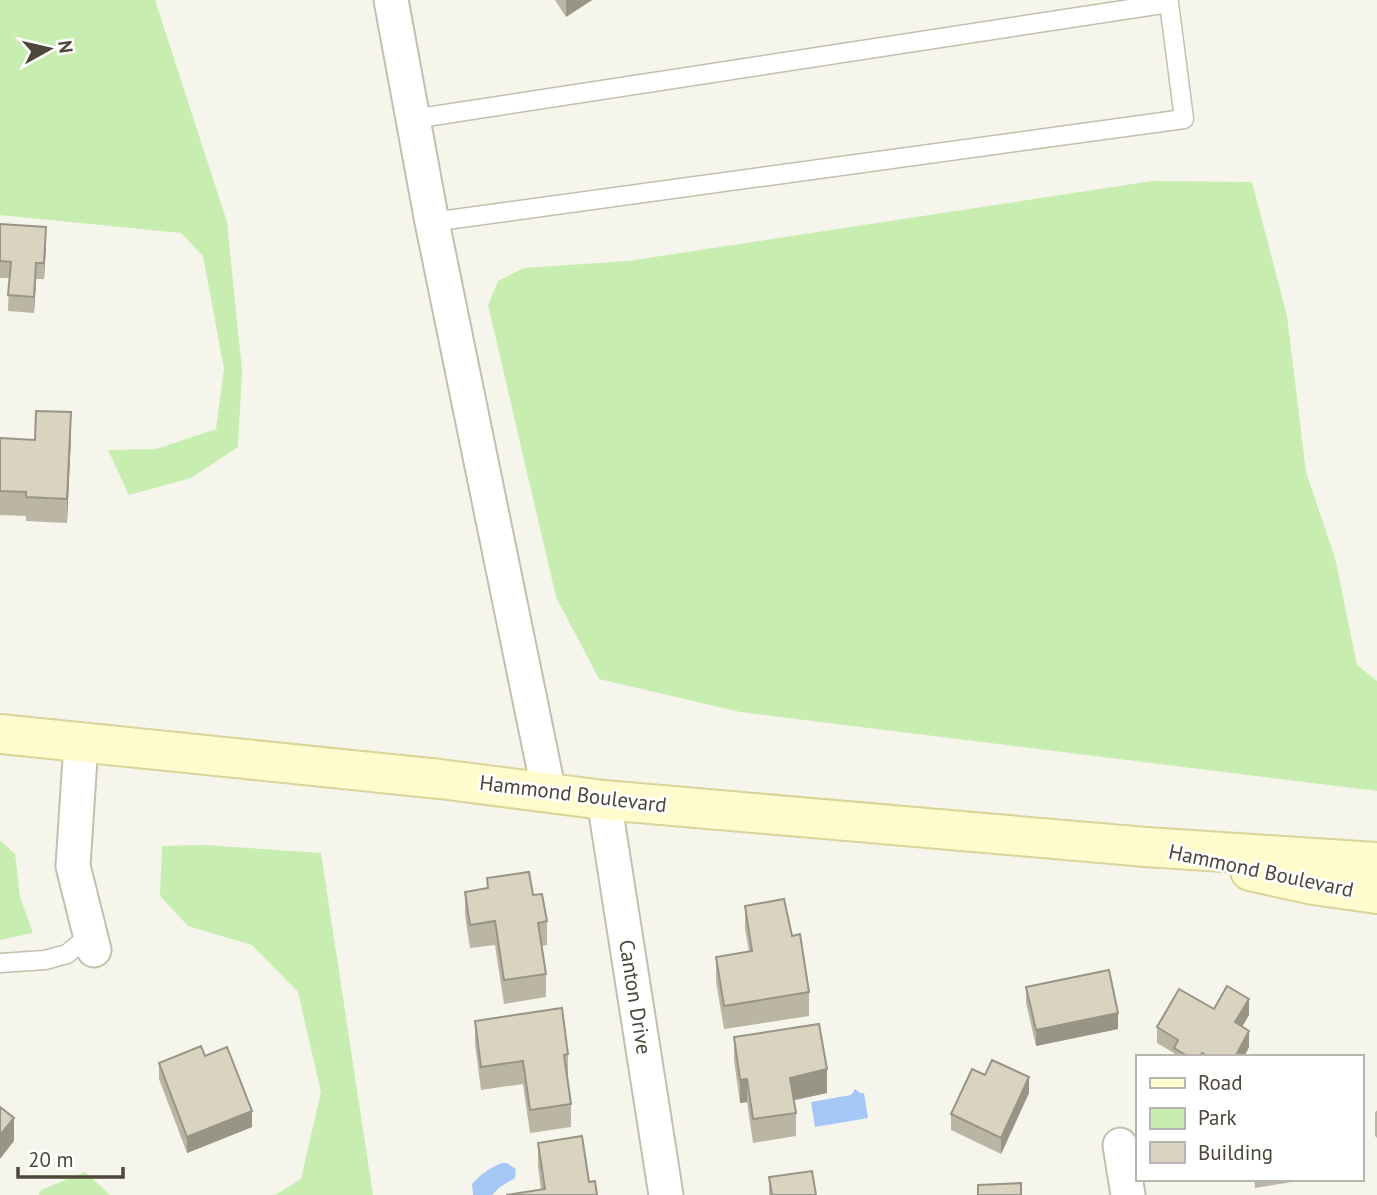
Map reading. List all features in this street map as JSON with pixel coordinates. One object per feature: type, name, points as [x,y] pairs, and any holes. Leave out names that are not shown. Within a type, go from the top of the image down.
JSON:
[{"type":"street","points":[[391,0],[432,222],[550,793]]},
{"type":"street","name":"Hammond Boulevard","points":[[0,734],[440,779],[604,800],[1146,847],[1377,862]]},
{"type":"street","points":[[81,743],[73,866],[92,942]]},
{"type":"street","name":"Canton Drive","points":[[604,800],[666,1195]]},
{"type":"street","name":"Hammond Boulevard","points":[[1146,847],[1313,885],[1377,894]]},
{"type":"street","points":[[1120,1145],[1128,1195]]},
{"type":"lane","points":[[413,119],[1169,2],[1184,119],[432,222]]},
{"type":"lane","points":[[0,963],[45,960],[67,954],[92,942]]},
{"type":"green space","points":[[0,0],[155,0],[227,222],[242,370],[238,447],[191,478],[129,495],[108,450],[156,449],[216,429],[224,369],[203,256],[181,233],[0,215]]},
{"type":"green space","points":[[1152,181],[1252,182],[1287,316],[1306,472],[1335,558],[1357,665],[1377,681],[1377,791],[740,712],[599,679],[556,597],[488,305],[498,281],[524,268],[628,261]]},
{"type":"green space","points":[[0,840],[15,854],[20,897],[33,933],[0,940]]},
{"type":"green space","points":[[204,845],[321,853],[373,1195],[275,1195],[301,1179],[321,1092],[298,992],[252,945],[188,926],[160,896],[162,846]]},
{"type":"green space","points":[[85,1172],[110,1195],[39,1195],[41,1190]]},
{"type":"water","points":[[855,1089],[864,1093],[868,1118],[815,1127],[811,1102],[851,1095]]},
{"type":"water","points":[[502,1163],[516,1169],[515,1178],[492,1195],[473,1195],[472,1184],[485,1172]]},
{"type":"building","points":[[0,224],[46,227],[44,263],[36,263],[34,297],[8,295],[11,262],[0,261]]},
{"type":"building","points":[[36,411],[71,412],[67,499],[26,497],[26,492],[0,491],[0,438],[35,440]]},
{"type":"building","points":[[529,872],[533,895],[542,894],[547,921],[538,923],[546,974],[504,980],[495,921],[470,925],[465,892],[488,888],[487,878]]},
{"type":"building","points":[[784,899],[792,936],[800,934],[809,992],[724,1006],[716,957],[752,951],[745,906]]},
{"type":"building","points":[[1109,970],[1118,1013],[1036,1030],[1026,987]]},
{"type":"building","points":[[1227,986],[1249,999],[1235,1022],[1249,1031],[1236,1055],[1186,1055],[1174,1048],[1178,1040],[1157,1027],[1179,989],[1214,1009]]},
{"type":"building","points":[[562,1008],[568,1054],[564,1055],[571,1104],[530,1110],[523,1061],[481,1067],[475,1021]]},
{"type":"building","points":[[819,1024],[827,1069],[790,1078],[796,1113],[753,1119],[747,1079],[740,1080],[734,1037]]},
{"type":"building","points":[[201,1046],[205,1056],[227,1047],[252,1111],[187,1137],[159,1063]]},
{"type":"building","points":[[992,1060],[1029,1077],[1001,1138],[951,1114],[972,1069],[985,1075]]},
{"type":"building","points":[[0,1107],[14,1118],[0,1135]]},
{"type":"building","points":[[582,1136],[589,1182],[595,1181],[597,1195],[506,1195],[545,1189],[538,1143]]},
{"type":"building","points":[[812,1171],[816,1195],[772,1195],[769,1177]]},
{"type":"building","points":[[1021,1183],[1021,1195],[978,1195],[978,1185]]}]
